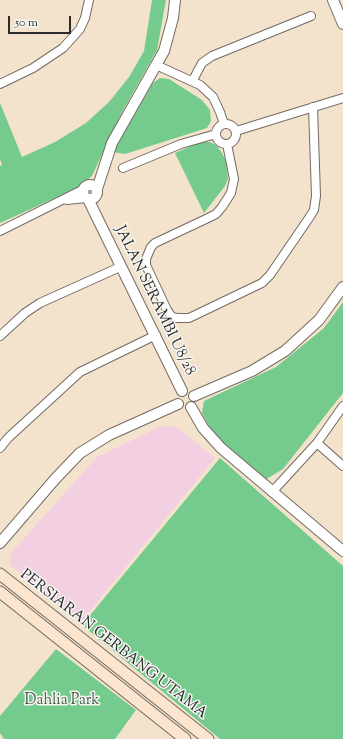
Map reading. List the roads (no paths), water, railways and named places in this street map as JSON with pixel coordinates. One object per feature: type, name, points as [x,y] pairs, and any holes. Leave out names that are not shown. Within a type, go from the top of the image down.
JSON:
[{"type":"main road","name":"PERSIARAN GERBANG UTAMA","points":[[0,574],[208,739]]},
{"type":"main road","name":"PERSIARAN GERBANG UTAMA","points":[[0,592],[185,739]]},
{"type":"street","points":[[0,84],[33,68],[63,48],[80,29],[85,18],[89,0]]},
{"type":"street","points":[[0,231],[62,200],[90,193],[101,174],[112,143],[164,51],[170,31],[174,0]]},
{"type":"street","points":[[337,3],[343,24]]},
{"type":"street","points":[[193,80],[202,63],[212,56],[311,16]]},
{"type":"street","points":[[156,65],[193,80],[200,85],[213,97],[224,124]]},
{"type":"street","points":[[236,131],[343,98]]},
{"type":"street","points":[[227,144],[234,174],[234,185],[222,207],[216,214],[155,243],[151,247],[146,258],[149,271],[167,310],[172,317],[189,318],[262,283],[270,274],[311,215],[314,210],[316,196],[314,107]]},
{"type":"street","points":[[224,124],[232,126],[236,131],[235,139],[227,144],[221,143],[216,134],[219,127],[224,124]]},
{"type":"street","points":[[124,168],[181,144],[216,134]]},
{"type":"street","name":"JALAN SERAMBI U8/28","points":[[90,193],[99,223],[120,267],[156,335],[182,391]]},
{"type":"street","points":[[0,336],[25,313],[40,303],[120,267]]},
{"type":"street","points":[[194,396],[252,371],[285,351],[319,320],[343,287]]},
{"type":"street","points":[[0,448],[8,438],[80,372],[156,335]]},
{"type":"street","points":[[182,391],[188,391],[194,396],[195,402],[191,407],[185,408],[178,404],[177,398],[182,391]]},
{"type":"street","points":[[0,543],[80,453],[109,435],[178,404]]},
{"type":"street","points":[[272,492],[316,443],[343,406]]},
{"type":"street","points":[[191,407],[196,419],[209,436],[272,492],[343,551]]},
{"type":"street","points":[[316,443],[343,466]]},
{"type":"park label","name":"Dahlia Park","points":[[62,701]]}]
